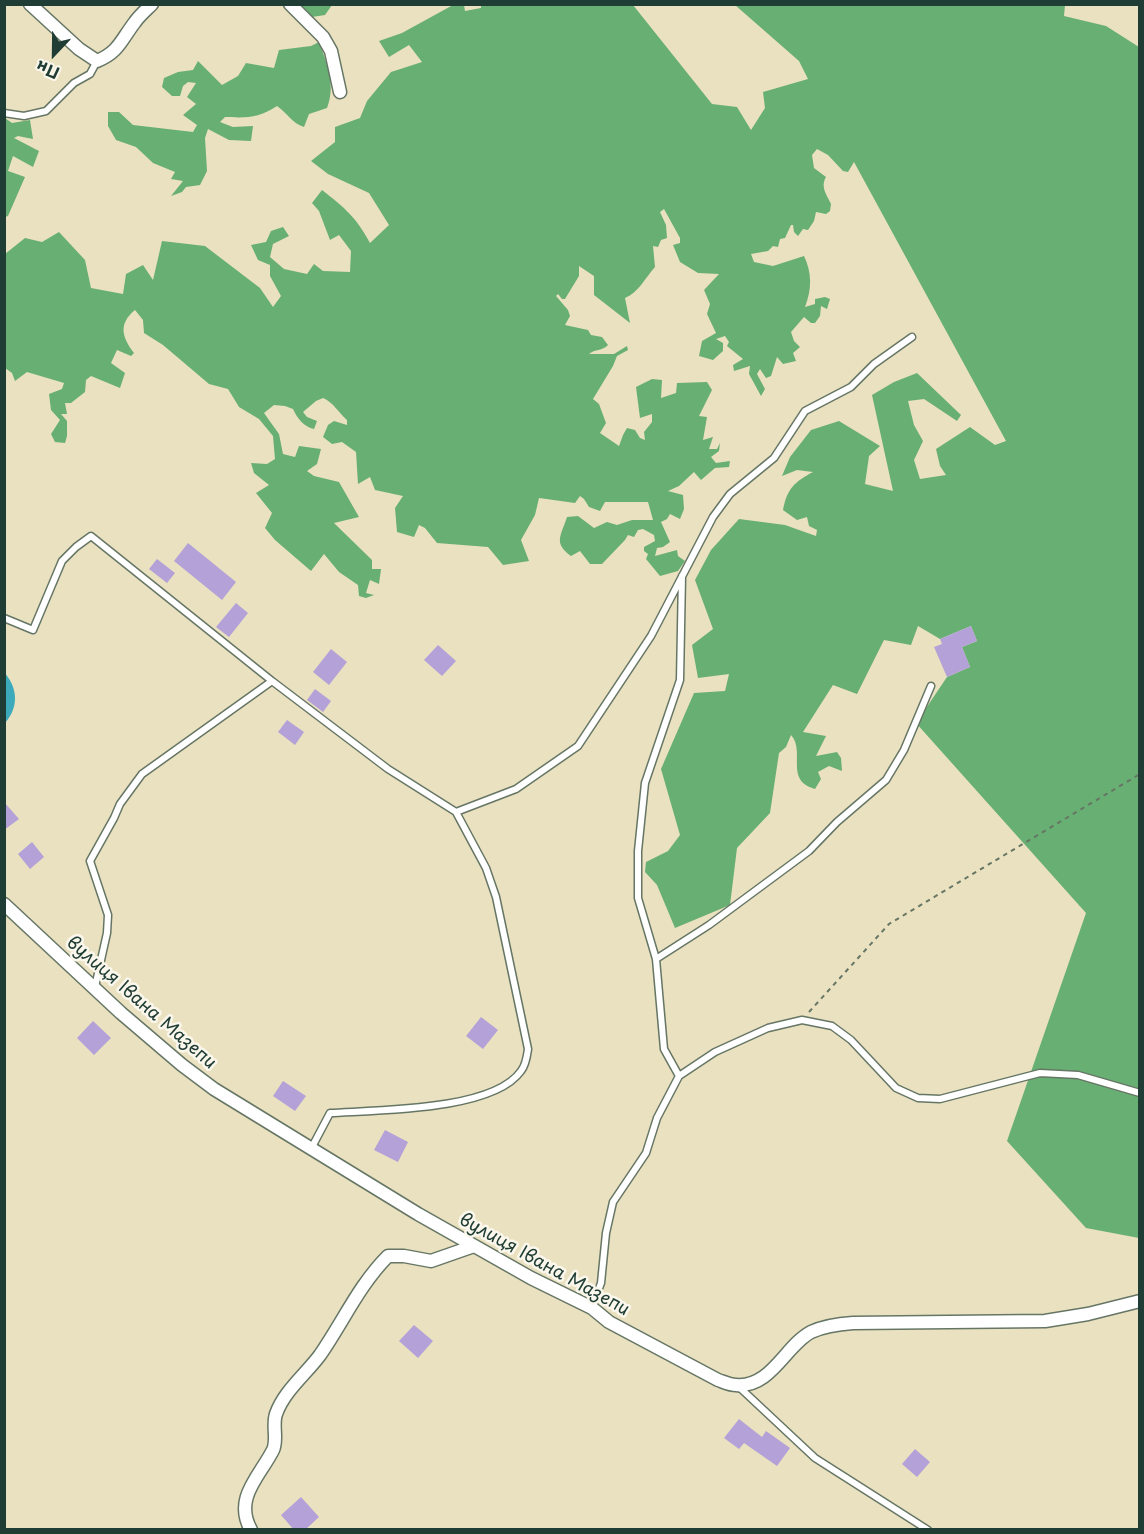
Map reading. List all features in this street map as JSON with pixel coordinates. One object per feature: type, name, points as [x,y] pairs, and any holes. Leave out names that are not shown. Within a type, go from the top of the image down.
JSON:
[{"type":"street","points":[[30,4],[79,49],[97,61],[110,55],[123,42],[135,22],[152,4]]},
{"type":"street","points":[[290,4],[323,37],[331,51],[340,92]]},
{"type":"street","name":"вулиця Івана Мазепи","points":[[4,904],[95,988],[182,1065],[213,1089],[474,1246],[531,1278],[592,1308],[609,1322],[690,1367],[718,1380],[737,1385]]},
{"type":"street","points":[[251,1530],[246,1520],[245,1505],[252,1482],[274,1448],[275,1415],[286,1394],[320,1354],[372,1272],[388,1256],[404,1256],[431,1261],[474,1246]]},
{"type":"street","points":[[737,1385],[756,1382],[774,1368],[796,1343],[811,1333],[831,1325],[1045,1321],[1088,1314],[1140,1301]]},
{"type":"lane","points":[[4,113],[24,116],[46,111],[74,82],[90,74],[97,61]]},
{"type":"lane","points":[[456,812],[516,789],[578,746],[651,636],[713,517],[730,494],[774,458],[805,411],[851,387],[874,364],[912,337]]},
{"type":"lane","points":[[4,618],[33,630],[62,561],[75,547],[91,536],[272,681],[388,769],[456,812],[486,868],[496,897],[527,1038],[528,1049],[525,1065],[512,1080],[488,1094],[433,1106],[330,1113],[312,1148]]},
{"type":"lane","points":[[679,1076],[664,1049],[656,959],[638,898],[638,851],[645,783],[680,680],[682,576]]},
{"type":"lane","points":[[95,988],[107,933],[108,915],[90,861],[120,804],[142,774],[272,681]]},
{"type":"lane","points":[[656,959],[709,925],[809,851],[837,822],[886,780],[904,750],[931,686]]},
{"type":"lane","points":[[592,1308],[601,1283],[606,1233],[613,1202],[646,1153],[657,1118],[679,1076],[715,1052],[768,1028],[802,1020],[832,1026],[851,1040],[896,1089],[918,1098],[940,1099],[1040,1073],[1078,1075],[1140,1093]]},
{"type":"lane","points":[[737,1385],[815,1458],[927,1530]]},
{"type":"path","points":[[802,1020],[889,924],[1140,774]]},
{"type":"green space","points":[[481,4],[633,5],[712,104],[737,107],[751,130],[765,108],[763,92],[808,79],[799,61],[735,5],[1065,5],[1064,16],[1106,26],[1139,47],[1139,1238],[1086,1228],[1007,1141],[1086,913],[916,723],[947,677],[970,667],[962,647],[977,641],[971,626],[940,639],[918,626],[911,645],[884,640],[857,694],[833,685],[803,732],[826,736],[816,756],[837,752],[841,758],[842,771],[829,766],[818,772],[821,779],[815,789],[806,785],[800,779],[797,749],[791,735],[786,747],[779,753],[770,813],[737,848],[730,905],[675,928],[657,885],[645,872],[646,862],[668,851],[680,835],[661,769],[694,693],[725,691],[729,674],[698,678],[692,645],[713,629],[695,580],[711,550],[739,519],[785,525],[816,536],[817,530],[809,526],[807,517],[797,520],[783,510],[792,487],[813,472],[797,470],[782,476],[790,457],[811,430],[839,421],[880,446],[869,456],[865,484],[893,491],[872,395],[894,382],[917,373],[961,415],[957,421],[924,399],[908,401],[914,425],[923,441],[914,460],[920,479],[946,475],[940,466],[936,449],[970,427],[995,445],[1006,441],[854,162],[848,172],[843,171],[828,155],[817,149],[812,155],[814,168],[826,177],[824,188],[831,204],[830,211],[826,214],[816,212],[814,221],[808,230],[803,229],[798,236],[791,225],[785,238],[780,239],[778,247],[773,246],[768,251],[751,254],[754,262],[773,266],[804,256],[809,269],[810,281],[805,307],[815,304],[815,299],[825,297],[830,299],[827,309],[821,306],[820,316],[815,323],[811,323],[804,317],[791,332],[794,341],[800,347],[793,353],[796,361],[783,364],[777,357],[771,376],[766,378],[760,369],[757,374],[765,389],[761,396],[749,374],[750,366],[734,371],[733,365],[743,359],[727,346],[729,342],[725,336],[716,339],[723,343],[723,351],[713,360],[699,356],[702,341],[716,333],[707,314],[710,304],[704,290],[719,274],[698,273],[680,262],[673,245],[680,243],[680,238],[664,209],[660,212],[666,225],[667,238],[661,240],[658,247],[653,246],[655,267],[638,288],[625,298],[630,323],[594,295],[594,276],[579,266],[579,276],[565,299],[558,294],[556,296],[568,310],[570,316],[565,325],[588,330],[591,335],[602,337],[608,345],[589,354],[614,354],[627,346],[628,350],[617,356],[593,399],[599,404],[606,423],[600,433],[619,446],[627,428],[635,430],[640,438],[645,440],[644,432],[652,422],[652,414],[640,418],[636,387],[652,379],[662,380],[661,398],[676,393],[677,383],[707,382],[712,390],[699,416],[707,417],[703,440],[713,437],[709,449],[717,449],[720,443],[719,451],[711,457],[716,463],[730,461],[729,467],[715,468],[701,480],[694,472],[679,486],[668,491],[683,495],[684,509],[680,519],[670,514],[661,522],[670,542],[657,548],[655,556],[677,550],[678,556],[685,561],[678,571],[660,576],[646,559],[648,554],[644,551],[644,547],[655,541],[654,535],[643,529],[638,530],[634,537],[628,535],[602,564],[590,564],[580,551],[571,556],[560,543],[567,517],[578,516],[594,528],[607,522],[617,525],[632,520],[653,520],[648,502],[605,502],[600,511],[589,507],[580,496],[575,503],[539,498],[535,515],[521,540],[529,561],[503,565],[488,547],[437,543],[425,528],[419,525],[414,537],[397,532],[395,508],[403,496],[375,490],[370,477],[358,484],[356,452],[342,442],[332,444],[323,437],[328,425],[334,421],[347,425],[347,420],[333,405],[323,398],[303,412],[307,417],[317,421],[314,429],[301,422],[293,409],[274,405],[264,413],[279,434],[283,454],[295,457],[299,446],[321,449],[317,464],[307,471],[314,476],[339,482],[359,517],[334,523],[372,560],[372,569],[381,569],[379,584],[370,580],[366,593],[374,595],[366,598],[359,596],[358,585],[339,572],[324,554],[311,571],[275,540],[265,528],[272,513],[256,493],[269,485],[254,473],[251,463],[267,464],[275,459],[273,436],[259,419],[239,407],[228,389],[209,384],[163,345],[144,333],[143,320],[135,310],[124,326],[127,342],[134,353],[131,356],[117,350],[111,363],[125,373],[120,388],[91,376],[86,380],[85,392],[71,403],[65,403],[67,414],[61,414],[67,421],[65,443],[55,442],[51,434],[60,420],[51,410],[49,394],[62,389],[64,383],[27,372],[15,381],[12,373],[5,368],[5,254],[25,238],[42,242],[59,232],[85,260],[91,288],[123,294],[126,274],[143,265],[153,280],[162,241],[205,246],[260,288],[273,307],[281,296],[270,276],[270,265],[258,260],[251,245],[266,242],[271,231],[283,227],[289,236],[273,244],[270,257],[284,269],[307,274],[314,264],[323,271],[350,272],[351,251],[339,235],[330,240],[319,211],[312,203],[322,190],[349,213],[370,243],[389,225],[369,193],[328,174],[311,161],[335,142],[335,127],[360,118],[367,101],[391,72],[422,62],[409,45],[389,57],[379,41],[402,33],[453,5],[464,5],[465,11],[481,8]]},
{"type":"green space","points":[[299,5],[332,5],[325,15],[312,17]]},
{"type":"green space","points":[[319,42],[331,83],[327,108],[309,114],[304,127],[293,121],[277,106],[252,116],[225,117],[220,122],[233,127],[253,126],[251,141],[229,140],[208,129],[205,138],[207,171],[200,185],[186,187],[182,192],[171,196],[183,181],[171,179],[175,172],[153,163],[136,147],[116,140],[108,126],[108,112],[119,112],[133,125],[193,132],[197,125],[183,115],[196,104],[187,97],[196,83],[188,82],[183,86],[180,96],[172,96],[162,87],[164,78],[178,72],[193,70],[198,61],[222,85],[238,76],[246,63],[274,68],[279,50],[311,46]]},
{"type":"green space","points":[[5,118],[12,123],[30,120],[33,139],[18,136],[14,138],[39,151],[33,167],[13,156],[8,171],[25,177],[8,216],[5,217]]},
{"type":"water","points":[[4,672],[12,684],[15,698],[13,711],[5,723]]},
{"type":"building","points":[[188,543],[236,582],[222,600],[174,561]]},
{"type":"building","points":[[157,559],[175,573],[167,583],[149,569]]},
{"type":"building","points":[[236,603],[248,613],[229,637],[216,627]]},
{"type":"building","points":[[971,626],[977,641],[962,647],[970,667],[947,677],[934,647],[942,644],[940,639]]},
{"type":"building","points":[[438,645],[456,661],[442,676],[424,660]]},
{"type":"building","points":[[331,649],[347,662],[329,685],[313,672]]},
{"type":"building","points":[[315,689],[331,701],[323,712],[307,700]]},
{"type":"building","points":[[287,720],[304,732],[295,745],[278,732]]},
{"type":"building","points":[[4,802],[19,819],[4,830]]},
{"type":"building","points":[[32,842],[44,857],[30,869],[18,854]]},
{"type":"building","points":[[481,1017],[498,1030],[483,1049],[466,1036]]},
{"type":"building","points":[[93,1021],[111,1038],[94,1055],[77,1038]]},
{"type":"building","points":[[283,1081],[306,1096],[295,1111],[273,1096]]},
{"type":"building","points":[[385,1130],[408,1142],[398,1162],[374,1150]]},
{"type":"building","points":[[414,1325],[433,1341],[418,1358],[399,1341]]},
{"type":"building","points":[[739,1419],[762,1437],[766,1431],[790,1448],[777,1466],[744,1443],[739,1449],[724,1438]]},
{"type":"building","points":[[915,1449],[930,1462],[917,1477],[902,1464]]},
{"type":"building","points":[[301,1497],[319,1517],[305,1530],[294,1530],[281,1515]]}]
